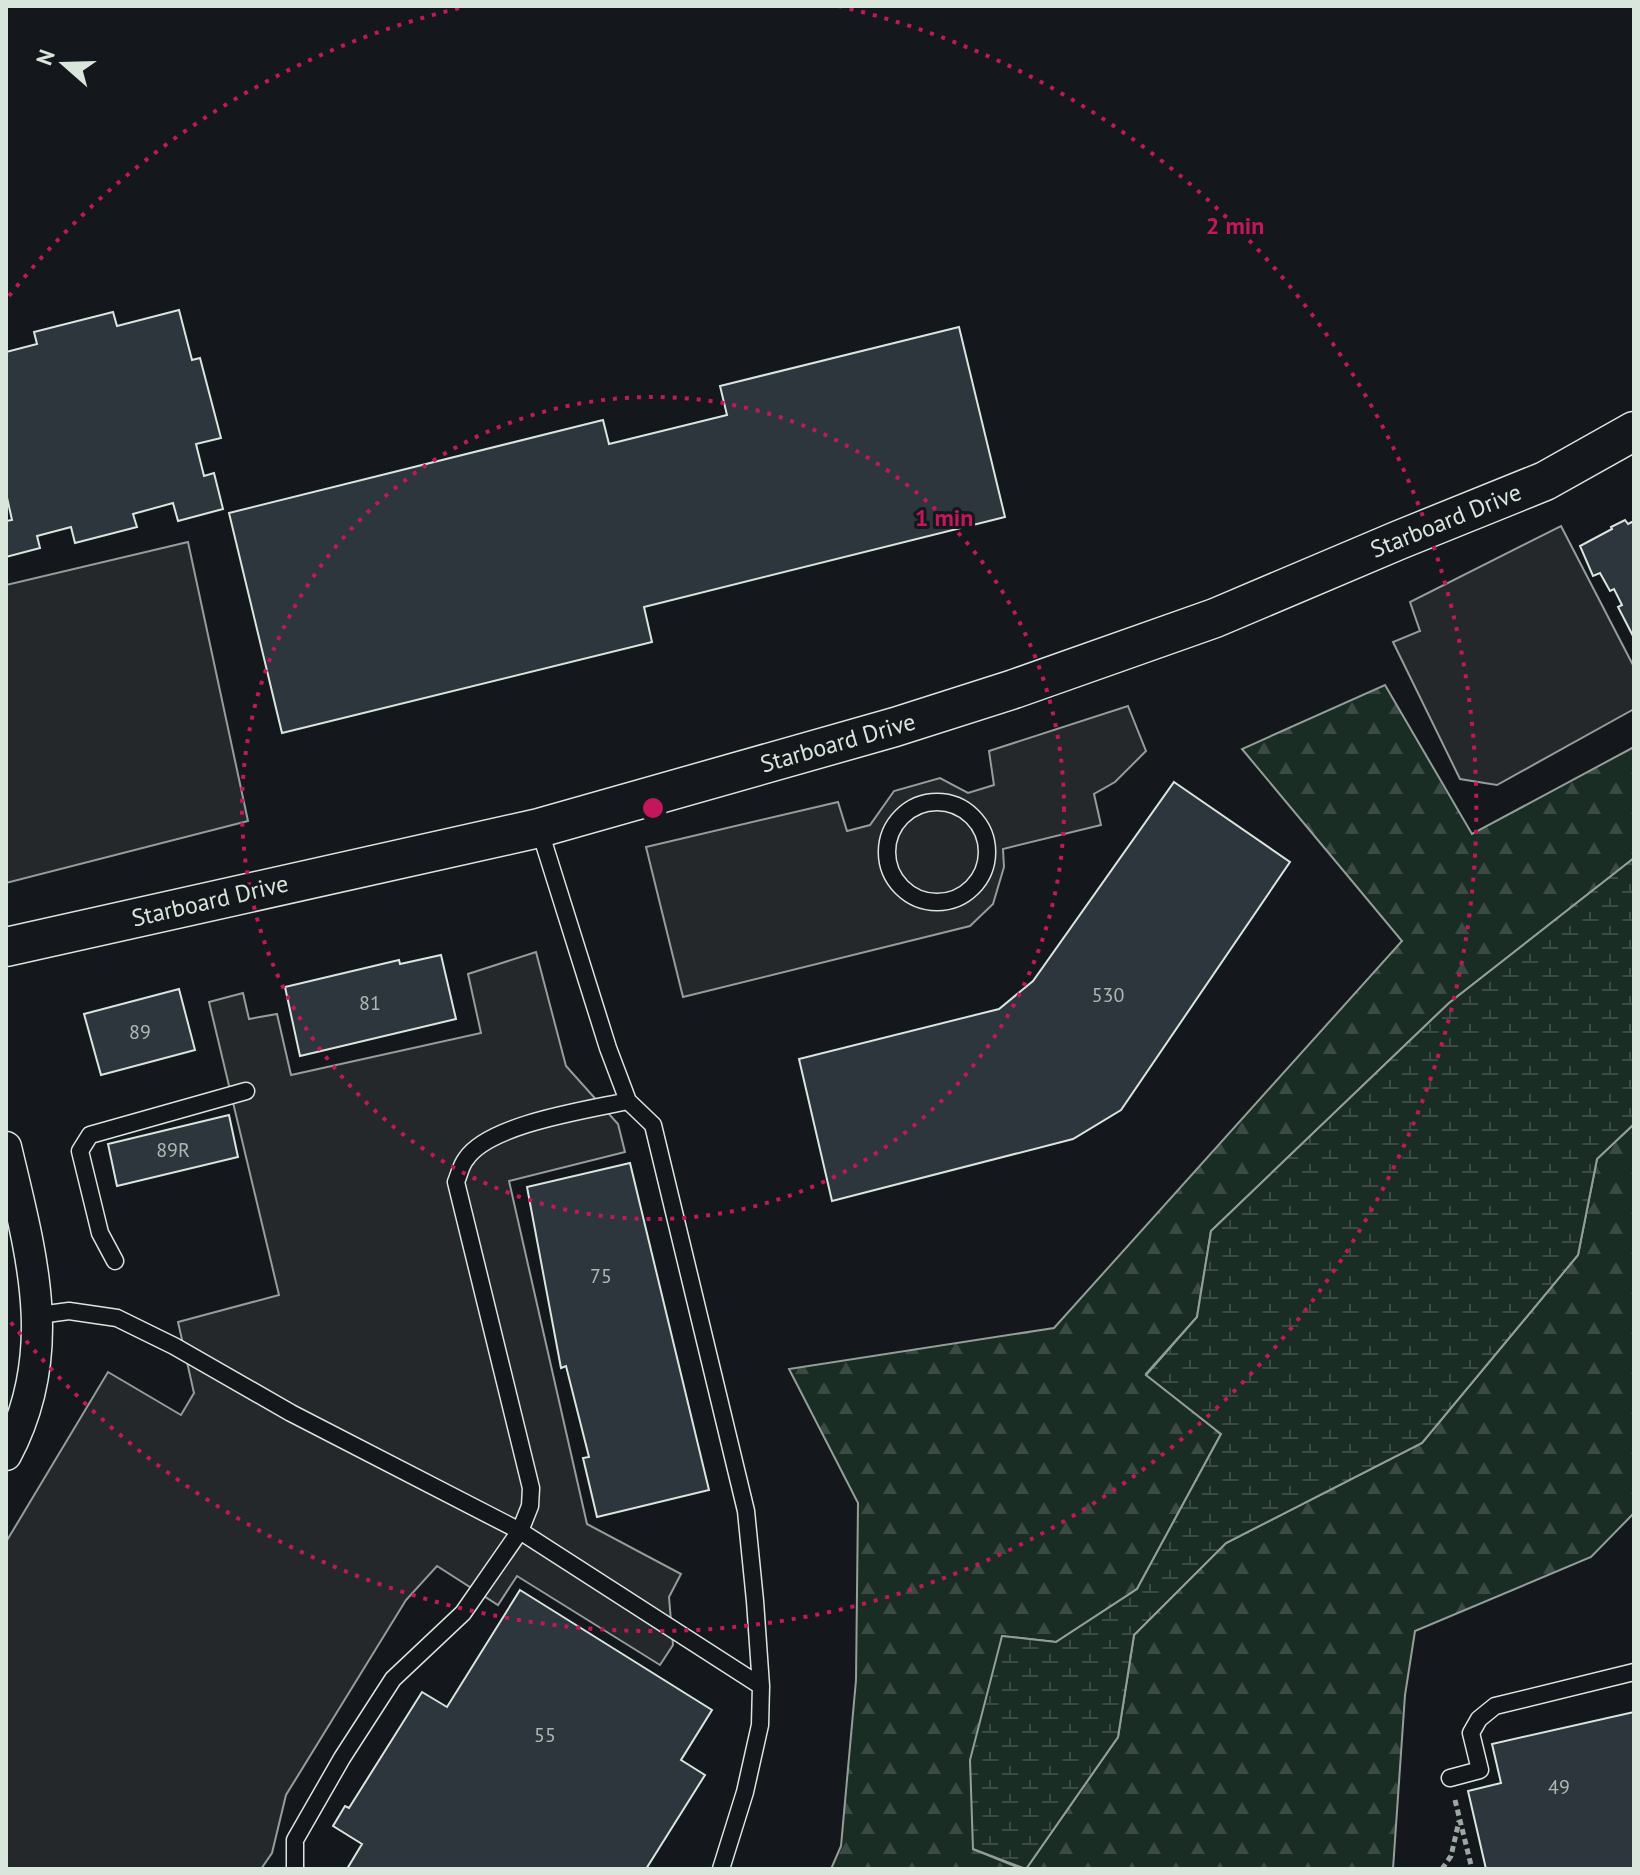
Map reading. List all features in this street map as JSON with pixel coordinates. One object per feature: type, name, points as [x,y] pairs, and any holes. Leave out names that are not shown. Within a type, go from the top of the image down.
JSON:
[{"type":"street","name":"Starboard Drive","points":[[6,947],[539,828],[895,727],[1215,618],[1545,481],[1634,431]]},
{"type":"street","points":[[6,1147],[18,1250],[39,1315],[33,1381],[6,1455]]},
{"type":"lane","points":[[936,802],[953,804],[968,812],[979,824],[986,840],[987,857],[983,873],[973,887],[959,897],[944,902],[927,901],[906,891],[891,872],[887,856],[888,840],[894,825],[905,813],[919,805],[936,802]]},
{"type":"lane","points":[[539,828],[608,1048],[628,1101],[653,1125],[746,1511],[761,1686],[760,1725],[745,1792],[721,1869]]},
{"type":"lane","points":[[115,1261],[100,1233],[80,1151],[90,1135],[246,1091]]},
{"type":"lane","points":[[295,1869],[295,1840],[384,1690],[463,1613],[520,1531],[530,1506],[531,1488],[456,1182],[466,1158],[492,1136],[540,1121],[628,1101]]},
{"type":"lane","points":[[39,1315],[69,1311],[117,1318],[174,1346],[291,1413],[520,1531],[761,1686]]},
{"type":"lane","points":[[1450,1778],[1480,1770],[1471,1733],[1479,1719],[1495,1706],[1634,1672]]},
{"type":"path","points":[[1450,1778],[1472,1869]]},
{"type":"path","points":[[1442,1869],[1451,1856],[1460,1820]]},
{"type":"green space","points":[[1385,685],[1472,834],[1634,747],[1634,858],[1449,1003],[1211,1231],[1197,1317],[1146,1374],[1221,1434],[1137,1589],[1056,1642],[1002,1636],[973,1849],[1022,1869],[831,1869],[841,1846],[856,1680],[858,1503],[789,1369],[1054,1328],[1402,941],[1242,749]]},
{"type":"green space","points":[[1634,858],[1634,1124],[1597,1159],[1578,1255],[1422,1443],[1226,1543],[1134,1635],[1118,1737],[1026,1869],[973,1849],[970,1760],[1002,1636],[1056,1642],[1137,1589],[1221,1434],[1146,1375],[1197,1317],[1211,1231],[1449,1003]]},
{"type":"green space","points":[[1634,1124],[1634,1513],[1591,1557],[1415,1631],[1405,1695],[1393,1869],[1026,1869],[1118,1737],[1134,1635],[1226,1543],[1422,1443],[1578,1255],[1597,1159]]},
{"type":"shaded area","points":[[1561,526],[1634,667],[1634,709],[1497,785],[1460,779],[1393,642],[1420,631],[1410,602]]},
{"type":"shaded area","points":[[188,542],[248,821],[6,883],[6,585]]},
{"type":"shaded area","points":[[1128,706],[1146,751],[1115,782],[1094,794],[1101,825],[1003,849],[1004,867],[993,904],[970,926],[683,997],[646,847],[838,802],[847,831],[870,825],[894,791],[940,778],[968,793],[994,785],[989,751]]},
{"type":"shaded area","points":[[536,952],[566,1066],[618,1124],[625,1152],[509,1181],[587,1524],[681,1574],[669,1597],[673,1645],[660,1665],[517,1576],[498,1605],[437,1566],[406,1600],[286,1795],[272,1853],[261,1869],[6,1869],[6,1542],[108,1372],[181,1415],[194,1393],[178,1322],[279,1295],[209,1002],[243,993],[249,1019],[277,1014],[291,1075],[481,1033],[468,974]]},
{"type":"building","points":[[179,310],[192,360],[200,358],[221,438],[196,444],[204,476],[214,473],[223,509],[178,521],[173,503],[133,514],[137,527],[75,543],[71,527],[37,536],[40,548],[6,557],[6,521],[12,520],[6,493],[6,352],[37,344],[34,332],[113,312],[117,326]]},
{"type":"building","points":[[959,327],[1005,517],[644,607],[652,642],[282,733],[229,513],[603,420],[609,444],[727,415],[720,386]]},
{"type":"building","points":[[1625,520],[1628,524],[1634,521],[1633,636],[1618,607],[1622,605],[1614,589],[1610,591],[1600,573],[1593,576],[1580,546]]},
{"type":"building","points":[[1174,782],[1290,862],[1121,1110],[1073,1139],[832,1201],[799,1059],[999,1009],[1033,981]]},
{"type":"building","points":[[441,955],[456,1019],[300,1056],[285,987],[399,960],[400,964]]},
{"type":"building","points":[[179,989],[195,1050],[101,1075],[84,1014]]},
{"type":"building","points":[[229,1115],[238,1157],[117,1186],[108,1144]]},
{"type":"building","points":[[630,1163],[709,1490],[597,1517],[583,1458],[589,1457],[566,1366],[561,1368],[527,1187]]},
{"type":"building","points":[[520,1590],[712,1710],[681,1760],[705,1775],[646,1869],[347,1869],[362,1844],[333,1826],[345,1806],[349,1808],[422,1692],[447,1707]]},
{"type":"building","points":[[1634,1712],[1634,1869],[1486,1869],[1468,1791],[1501,1783],[1492,1744]]}]
